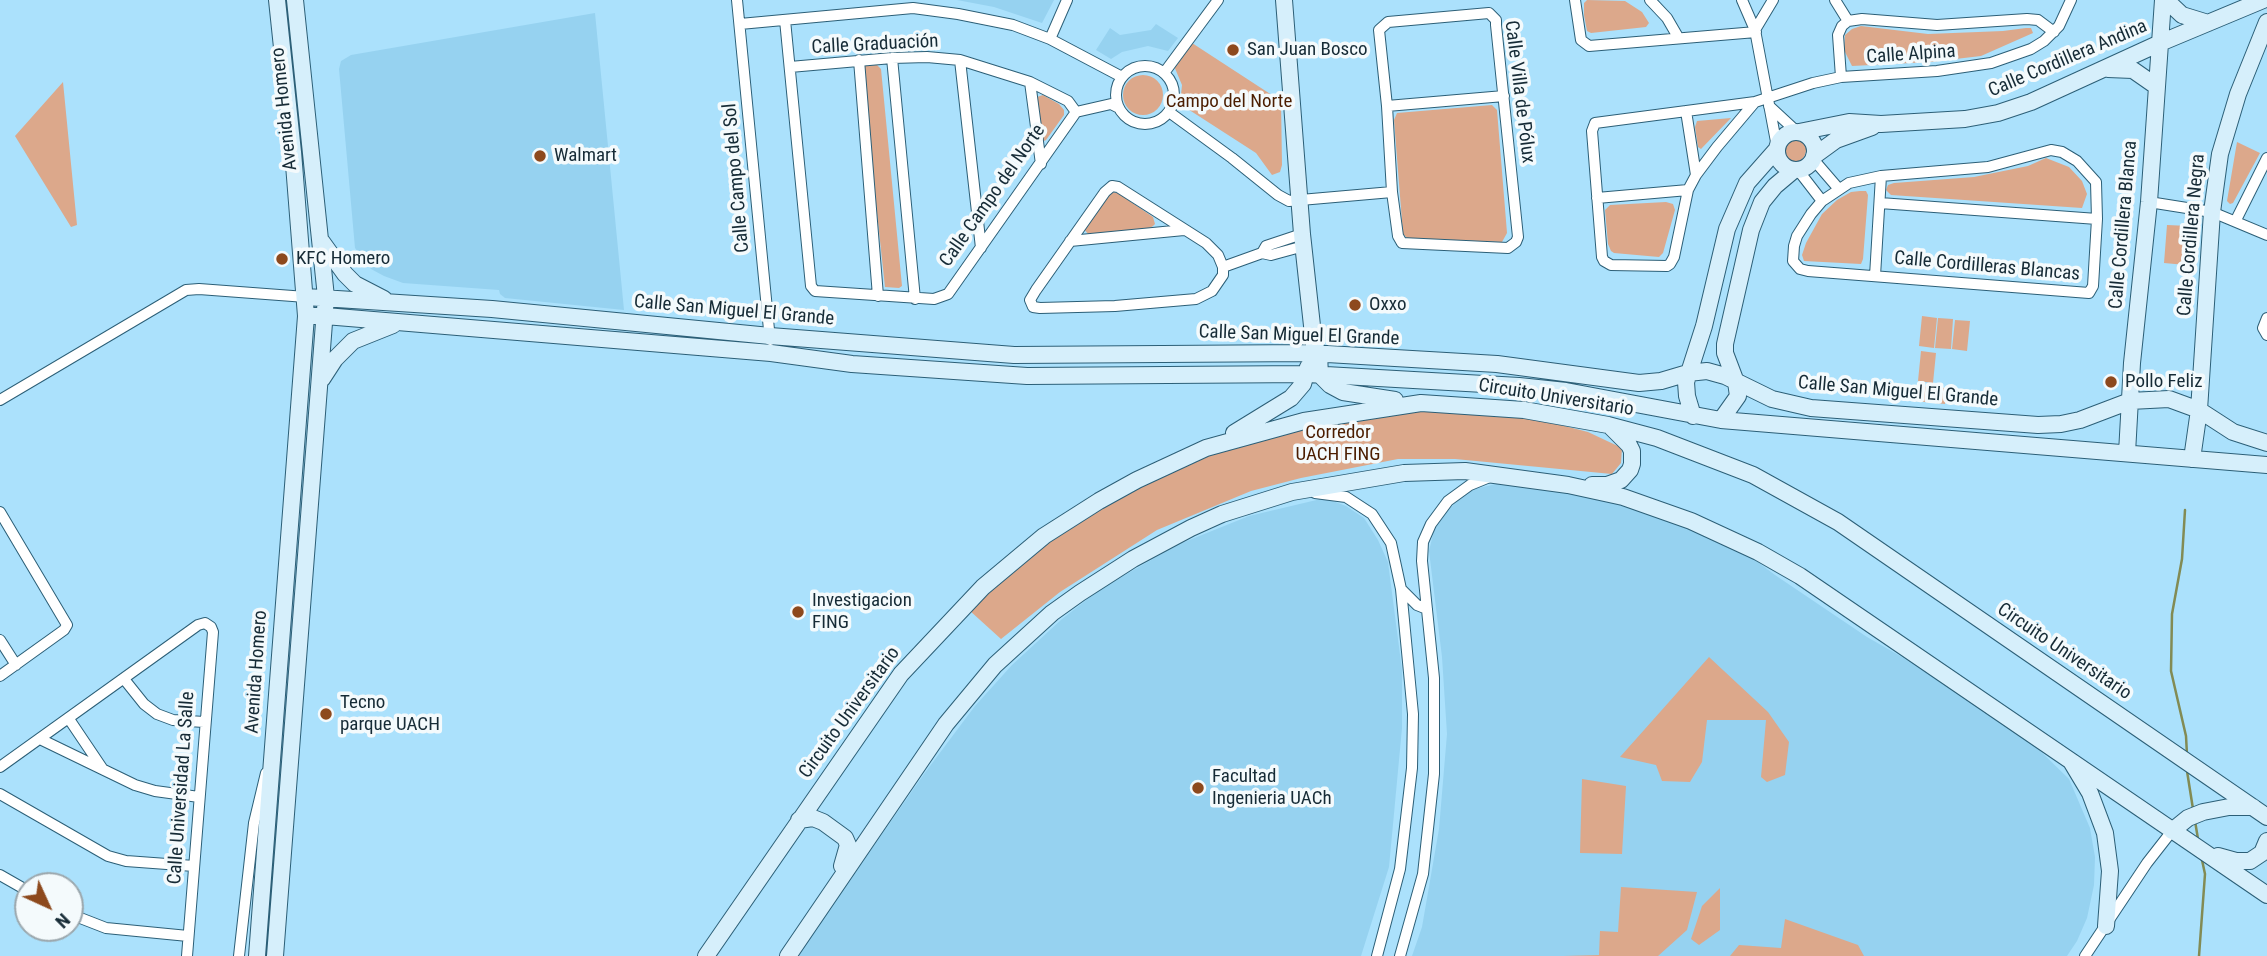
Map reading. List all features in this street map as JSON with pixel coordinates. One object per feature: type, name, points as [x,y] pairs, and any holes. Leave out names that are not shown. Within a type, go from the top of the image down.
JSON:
[{"type":"street","name":"Avenida Homero","points":[[257,956],[306,316],[277,0]]},
{"type":"street","name":"Avenida Homero","points":[[275,956],[326,297],[295,0]]},
{"type":"street","name":"Calle Campo del Sol","points":[[737,0],[771,353]]},
{"type":"street","points":[[1050,39],[1067,0]]},
{"type":"street","points":[[1164,73],[1218,0]]},
{"type":"street","points":[[1206,448],[1279,407],[1314,374],[1284,0]]},
{"type":"street","points":[[1575,0],[1581,40],[1586,45],[1756,31]]},
{"type":"street","points":[[1650,0],[1662,11],[1678,37]]},
{"type":"street","points":[[1742,0],[1756,31],[1764,102],[1778,158],[1783,164],[1796,170],[1822,201]]},
{"type":"street","points":[[1756,31],[1773,0]]},
{"type":"street","points":[[1835,0],[1848,21],[1838,35],[1841,77]]},
{"type":"street","name":"Calle Alpina","points":[[1597,198],[1592,131],[1595,123],[1764,102],[1794,88],[1841,77],[1937,71],[1991,63],[2031,49],[2054,32],[2065,16],[2071,0]]},
{"type":"street","points":[[2165,0],[2182,15],[2208,23]]},
{"type":"street","name":"Calle Cordillera Blanca","points":[[2127,453],[2165,0]]},
{"type":"street","name":"Calle Cordillera Andina","points":[[1797,132],[1849,122],[1881,124],[1965,119],[1998,113],[2031,102],[2263,0]]},
{"type":"street","points":[[740,24],[912,4],[993,20],[1050,39],[1122,77]]},
{"type":"street","name":"Calle Villa de Pólux","points":[[1489,13],[1496,20],[1504,96],[1518,237],[1513,246],[1508,248],[1402,243],[1398,236],[1392,192],[1387,106],[1378,35],[1383,25],[1388,22],[1489,13]]},
{"type":"street","name":"Calle Alpina","points":[[1848,21],[1862,19],[1937,25],[2027,19],[2038,20],[2054,32]]},
{"type":"street","name":"Calle Graduación","points":[[785,20],[813,289]]},
{"type":"street","name":"Calle Cordillera Negra","points":[[2192,459],[2199,410],[2216,174],[2224,135],[2267,22]]},
{"type":"street","points":[[892,58],[915,299]]},
{"type":"street","name":"Calle Graduación","points":[[790,67],[892,58],[960,60],[1030,82],[1058,95],[1075,110]]},
{"type":"street","points":[[859,60],[878,296]]},
{"type":"street","points":[[960,60],[981,248]]},
{"type":"street","points":[[1147,66],[1164,73],[1173,88],[1174,96],[1169,112],[1156,122],[1140,124],[1125,117],[1119,108],[1116,94],[1122,77],[1129,71],[1147,66]]},
{"type":"street","points":[[2102,69],[2133,71],[2156,86]]},
{"type":"street","points":[[1030,82],[1041,164]]},
{"type":"street","points":[[1075,110],[1116,94]]},
{"type":"street","points":[[1387,106],[1504,96]]},
{"type":"street","points":[[1764,102],[1797,132],[1812,140],[1814,158],[1838,188]]},
{"type":"street","points":[[1688,190],[1597,198],[1604,261],[1611,265],[1667,266],[1674,257],[1688,190],[1696,175],[1717,147],[1764,102]]},
{"type":"street","points":[[1075,110],[1111,104],[1119,108]]},
{"type":"street","name":"Calle Campo del Norte","points":[[813,289],[819,292],[915,299],[939,299],[948,294],[1041,164],[1075,110]]},
{"type":"street","points":[[1686,111],[1696,175]]},
{"type":"street","points":[[1169,112],[1289,201],[1392,192]]},
{"type":"street","name":"Calle Cordillera Andina","points":[[1814,158],[1836,140],[1881,124]]},
{"type":"street","points":[[1693,416],[1686,396],[1688,373],[1701,335],[1731,214],[1754,172],[1777,148],[1786,134],[1797,132]]},
{"type":"street","name":"Calle Cordilleras Blancas","points":[[2056,150],[2077,161],[2092,175],[2097,189],[2093,286],[2086,293],[1808,271],[1796,265],[1792,255],[1797,236],[1822,201],[1838,188],[1857,180],[1881,176],[1988,167],[2043,151],[2056,150]]},
{"type":"street","points":[[1721,420],[1738,396],[1725,344],[1751,230],[1762,202],[1796,170],[1807,167],[1814,158]]},
{"type":"street","points":[[2236,220],[2267,158]]},
{"type":"street","name":"Calle Cordilleras Blancas","points":[[1875,276],[1881,176]]},
{"type":"street","points":[[1112,186],[1118,187],[1184,230],[1206,243],[1219,256],[1223,275],[1217,286],[1208,294],[1196,299],[1115,306],[1033,307],[1031,297],[1105,192],[1112,186]]},
{"type":"street","points":[[2149,202],[2212,212],[2267,235]]},
{"type":"street","points":[[1880,203],[2097,219]]},
{"type":"street","points":[[1070,241],[1184,230]]},
{"type":"street","points":[[319,237],[345,274],[366,290],[393,303]]},
{"type":"street","points":[[1223,267],[1262,253],[1272,255],[1303,240]]},
{"type":"street","points":[[0,400],[186,290],[306,297]]},
{"type":"street","name":"Calle San Miguel El Grande","points":[[306,297],[492,309],[770,336],[1037,356],[1314,351],[1497,365],[1639,383],[1707,371],[1725,376],[1772,399],[1811,408],[2038,425],[2080,420],[2130,401],[2169,399],[2199,410],[2233,432],[2267,443]]},
{"type":"street","name":"Calle San Miguel El Grande","points":[[306,316],[771,353],[852,364],[1027,376],[1314,374],[1542,388],[1721,420],[2267,465]]},
{"type":"street","points":[[2267,318],[2263,330],[2267,335]]},
{"type":"street","points":[[318,391],[335,359],[353,341],[399,323]]},
{"type":"street","points":[[1314,374],[1342,393],[1422,403]]},
{"type":"street","name":"Circuito Universitario","points":[[706,956],[901,674],[983,587],[1044,537],[1137,480],[1206,448],[1304,421],[1422,403],[1524,410],[1608,425],[1657,438],[1719,460],[1813,506],[2267,817]]},
{"type":"street","points":[[1569,485],[1615,483],[1630,470],[1633,456],[1629,445],[1608,425]]},
{"type":"street","points":[[788,956],[946,724],[995,666],[1052,613],[1133,558],[1222,514],[1292,492],[1404,473],[1465,471],[1569,485],[1661,509],[1722,534],[1800,576],[2267,895]]},
{"type":"street","points":[[1400,956],[1423,874],[1432,809],[1435,712],[1422,552],[1438,512],[1457,493],[1499,474]]},
{"type":"street","points":[[1292,492],[1346,497],[1372,514],[1391,542],[1401,589],[1413,714],[1412,768],[1400,869],[1377,956]]},
{"type":"street","points":[[0,512],[67,625],[64,630],[0,677]]},
{"type":"street","points":[[1401,589],[1417,605],[1427,610]]},
{"type":"street","name":"Calle Universidad La Salle","points":[[124,679],[198,625],[208,625],[213,632],[187,956]]},
{"type":"street","points":[[0,640],[16,665]]},
{"type":"street","points":[[0,767],[124,679],[144,704],[158,714],[173,720],[204,722]]},
{"type":"street","points":[[69,719],[103,771]]},
{"type":"street","points":[[40,739],[143,788],[199,797]]},
{"type":"street","points":[[239,956],[254,824],[272,754]]},
{"type":"street","points":[[2069,758],[2090,793],[2105,833],[2109,871],[2106,926]]},
{"type":"street","points":[[0,794],[108,856],[194,866]]},
{"type":"street","points":[[2085,956],[2147,863],[2172,831],[2188,818],[2203,812],[2229,807],[2253,807]]},
{"type":"street","points":[[799,820],[813,818],[823,822],[848,841],[840,878]]},
{"type":"street","points":[[2205,853],[2236,861],[2250,860],[2262,853],[2267,841]]},
{"type":"street","points":[[84,919],[106,928],[188,936]]},
{"type":"shaded area","points":[[957,0],[1054,0],[1042,23],[994,7]]},
{"type":"shaded area","points":[[595,13],[624,310],[505,298],[499,290],[403,283],[371,269],[355,248],[339,69],[341,61],[351,55]]},
{"type":"shaded area","points":[[1156,24],[1178,38],[1168,51],[1148,46],[1122,52],[1111,59],[1096,50],[1110,28],[1120,35],[1151,30]]},
{"type":"shaded area","points":[[1509,481],[1567,489],[1663,518],[1743,551],[1867,637],[2030,741],[2069,779],[2090,828],[2095,857],[2094,885],[2087,918],[2067,956],[1412,956],[1422,927],[1439,829],[1447,734],[1442,657],[1429,551],[1434,530],[1449,509],[1470,490]]},
{"type":"shaded area","points":[[1325,498],[1346,506],[1364,518],[1388,562],[1402,670],[1402,728],[1389,867],[1361,956],[797,956],[924,774],[975,706],[1012,665],[1062,619],[1099,590],[1177,545],[1249,516]]},
{"type":"green space","points":[[1587,0],[1625,1],[1642,12],[1649,23],[1646,27],[1591,33],[1587,31],[1584,15],[1584,3]]},
{"type":"green space","points":[[1861,26],[1928,34],[2026,28],[2031,28],[2033,33],[1981,56],[1852,66],[1844,50],[1845,35]]},
{"type":"green space","name":"Campo del Norte","points":[[1192,43],[1281,101],[1280,172],[1272,175],[1256,153],[1180,104],[1182,85],[1174,66]]},
{"type":"green space","points":[[877,65],[881,69],[902,286],[899,288],[885,287],[862,74],[864,66]]},
{"type":"green space","points":[[1143,75],[1157,81],[1163,95],[1157,109],[1143,115],[1129,109],[1123,95],[1129,81]]},
{"type":"green space","points":[[63,82],[77,225],[71,227],[15,136]]},
{"type":"green space","points":[[1043,95],[1059,104],[1064,115],[1042,142],[1037,97]]},
{"type":"green space","points":[[1492,105],[1497,110],[1507,233],[1502,242],[1407,238],[1403,234],[1394,120],[1397,113]]},
{"type":"green space","points":[[1731,118],[1701,149],[1698,147],[1695,127],[1697,121]]},
{"type":"green space","points":[[1794,138],[1805,145],[1806,150],[1799,161],[1794,162],[1783,155],[1782,150],[1789,139]]},
{"type":"green space","points":[[2237,142],[2260,153],[2230,204],[2227,201]]},
{"type":"green space","points":[[2046,158],[2069,167],[2082,181],[2087,194],[2082,208],[1891,195],[1886,190],[1888,185],[1894,183],[1974,177],[2028,166]]},
{"type":"green space","points":[[1866,191],[1868,195],[1861,264],[1804,261],[1802,255],[1806,243],[1822,214],[1851,192]]},
{"type":"green space","points":[[1112,192],[1118,193],[1153,217],[1155,224],[1145,231],[1088,234],[1085,226]]},
{"type":"green space","points":[[1666,202],[1673,204],[1675,210],[1663,253],[1659,257],[1611,251],[1605,210],[1610,205]]},
{"type":"green space","points":[[2167,225],[2189,226],[2186,265],[2164,263]]},
{"type":"green space","points":[[1922,316],[1937,318],[1934,348],[1919,346]]},
{"type":"green space","points":[[1938,318],[1953,319],[1951,349],[1935,348]]},
{"type":"green space","points":[[1955,320],[1970,321],[1967,351],[1952,349]]},
{"type":"green space","points":[[1921,351],[1936,353],[1933,383],[1918,381]]},
{"type":"green space","points":[[1917,386],[1946,388],[1945,404],[1915,401]]},
{"type":"green space","name":"Corredor UACH FING","points":[[1420,409],[1514,413],[1588,432],[1622,448],[1621,463],[1612,474],[1455,459],[1398,459],[1301,478],[1251,491],[1157,530],[1060,592],[1001,639],[969,610],[1035,549],[1104,504],[1170,470],[1253,438]]},
{"type":"green space","points":[[1709,657],[1768,712],[1789,742],[1785,775],[1767,782],[1761,777],[1766,720],[1707,720],[1702,762],[1690,782],[1662,781],[1656,765],[1620,757]]},
{"type":"green space","points":[[1582,779],[1626,786],[1622,854],[1580,853]]},
{"type":"green space","points":[[1621,887],[1697,892],[1687,930],[1658,956],[1563,956],[1599,955],[1600,931],[1618,932]]},
{"type":"green space","points":[[1720,888],[1720,930],[1699,945],[1691,939],[1702,906]]},
{"type":"green space","points":[[1785,919],[1858,945],[1864,956],[1730,956],[1739,945],[1781,948]]},
{"type":"waterway","points":[[2185,510],[2182,559],[2172,614],[2171,671],[2186,736],[2187,755]]},
{"type":"waterway","points":[[2187,771],[2193,809]]},
{"type":"waterway","points":[[2195,821],[2198,839]]},
{"type":"waterway","points":[[2199,956],[2205,874],[2202,860]]},
{"type":"place","name":"San Juan Bosco","points":[[1233,50]]},
{"type":"place","name":"Walmart","points":[[540,156]]},
{"type":"place","name":"KFC Homero","points":[[282,259]]},
{"type":"place","name":"Oxxo","points":[[1355,305]]},
{"type":"place","name":"Pollo Feliz","points":[[2111,382]]},
{"type":"place","name":"Investigacion FING","points":[[798,612]]},
{"type":"place","name":"Tecno parque UACH","points":[[326,714]]},
{"type":"place","name":"Facultad Ingenieria UACh","points":[[1198,788]]}]
